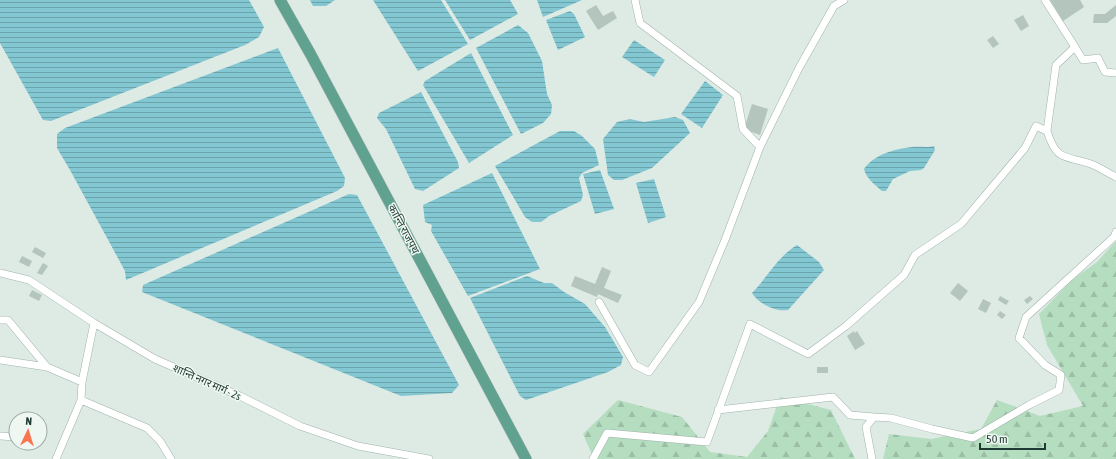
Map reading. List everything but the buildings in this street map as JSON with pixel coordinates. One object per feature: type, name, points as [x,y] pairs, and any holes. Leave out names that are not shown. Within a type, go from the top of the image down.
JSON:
[{"type":"main road","name":"कान्ति राजपथ","points":[[280,0],[311,55],[526,459]]},
{"type":"street","points":[[635,0],[640,23],[737,96],[743,129],[760,147]]},
{"type":"street","points":[[599,302],[635,365],[649,372],[699,302],[725,240],[760,147],[799,68],[834,6],[844,0]]},
{"type":"street","points":[[1045,0],[1083,60],[1098,58],[1106,72],[1116,73]]},
{"type":"street","points":[[1075,47],[1056,65],[1047,131],[1052,145],[1064,158],[1092,164],[1116,177]]},
{"type":"street","points":[[593,459],[607,433],[707,442],[750,324],[808,354],[846,326],[904,275],[915,255],[962,224],[1025,148],[1036,126],[1047,131]]},
{"type":"street","points":[[718,410],[833,397],[850,416],[891,418],[973,438],[1059,390],[1061,375],[1045,364],[1018,338],[1026,317],[1114,237],[1116,232]]},
{"type":"street","name":"शान्ति नगर मार्ग - 2s","points":[[0,273],[29,280],[94,323],[155,359],[240,396],[300,426],[358,446],[429,459]]},
{"type":"street","points":[[0,320],[8,320],[48,367]]},
{"type":"street","points":[[56,459],[81,400],[82,382],[94,323]]},
{"type":"street","points":[[0,360],[48,367],[82,382]]},
{"type":"street","points":[[81,400],[147,428],[160,441],[171,459]]},
{"type":"street","points":[[872,459],[866,426],[874,417]]},
{"type":"green space","points":[[1116,241],[1116,459],[883,459],[889,434],[931,439],[981,429],[997,400],[1040,416],[1083,406],[1047,345],[1039,314],[1072,280],[1097,262]]},
{"type":"green space","points":[[780,397],[831,410],[855,459],[594,459],[583,434],[618,400],[682,417],[710,452],[747,457],[768,431]]},
{"type":"water","points":[[0,0],[249,0],[264,27],[259,37],[245,45],[51,121],[43,120],[0,43]]},
{"type":"water","points":[[310,0],[335,0],[326,6],[313,6]]},
{"type":"water","points":[[373,0],[441,0],[468,44],[418,71]]},
{"type":"water","points":[[445,0],[510,0],[518,14],[470,40]]},
{"type":"water","points":[[537,0],[582,0],[543,17]]},
{"type":"water","points":[[570,11],[574,14],[585,37],[558,50],[546,20]]},
{"type":"water","points":[[518,25],[528,33],[542,61],[547,94],[552,105],[551,114],[543,123],[521,134],[476,48]]},
{"type":"water","points":[[634,40],[665,60],[654,77],[622,57]]},
{"type":"water","points":[[278,48],[345,178],[344,186],[337,191],[126,280],[125,271],[57,148],[57,134],[65,128]]},
{"type":"water","points":[[471,53],[513,135],[469,163],[423,85],[425,81]]},
{"type":"water","points":[[705,81],[723,95],[702,128],[681,114]]},
{"type":"water","points":[[421,92],[458,162],[459,168],[423,191],[415,189],[386,129],[377,118],[379,113]]},
{"type":"water","points":[[675,117],[683,120],[690,133],[652,168],[622,180],[614,180],[608,175],[603,139],[617,122],[630,119],[644,122]]},
{"type":"water","points":[[560,131],[574,131],[582,136],[595,149],[599,165],[582,173],[579,178],[583,195],[581,201],[549,216],[541,222],[532,222],[525,217],[495,166]]},
{"type":"water","points":[[934,146],[935,150],[924,168],[921,170],[910,171],[893,179],[886,191],[882,191],[865,172],[864,169],[868,164],[885,153],[905,148]]},
{"type":"water","points":[[600,170],[614,209],[595,214],[583,174]]},
{"type":"water","points":[[492,173],[540,269],[468,296],[431,231],[432,225],[425,222],[423,205]]},
{"type":"water","points":[[654,179],[666,217],[648,223],[636,183]]},
{"type":"water","points":[[349,194],[357,195],[459,385],[452,393],[401,396],[142,292],[143,285]]},
{"type":"water","points":[[797,245],[819,262],[824,270],[788,310],[778,310],[763,304],[752,293],[784,255]]},
{"type":"water","points":[[527,276],[544,283],[552,283],[585,304],[605,327],[623,357],[621,365],[608,372],[526,400],[520,396],[470,298]]}]
